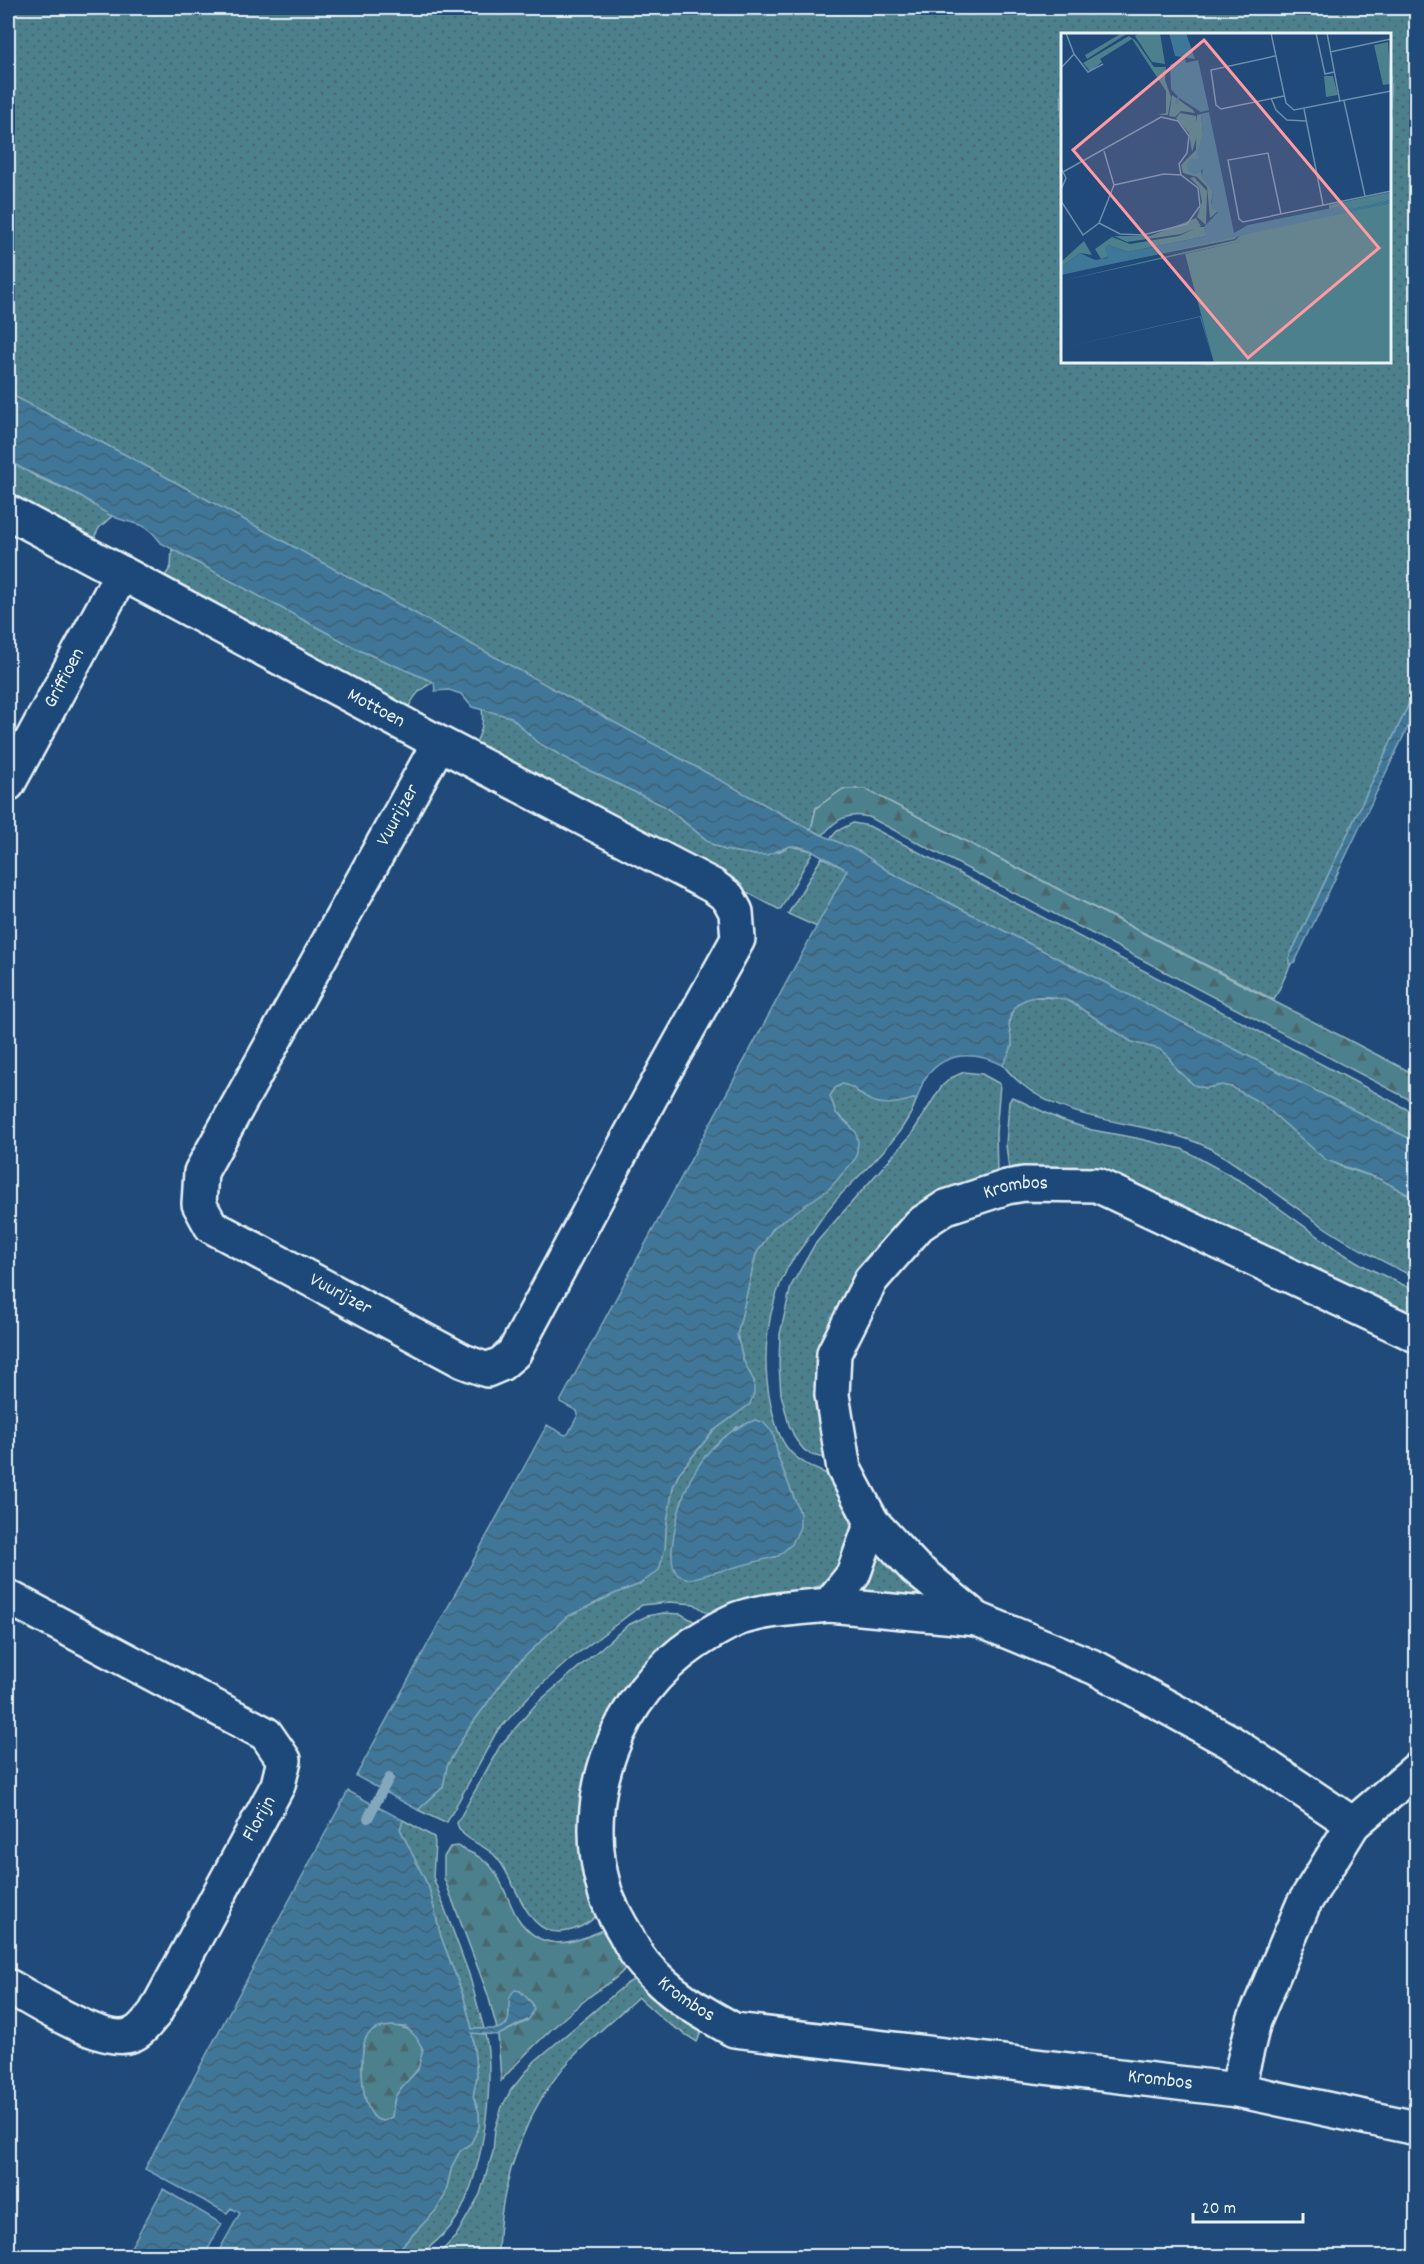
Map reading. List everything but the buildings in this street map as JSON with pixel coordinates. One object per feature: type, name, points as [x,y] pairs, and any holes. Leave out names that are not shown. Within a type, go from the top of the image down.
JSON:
[{"type":"street","name":"Mottoen","points":[[8,512],[439,743],[713,886],[728,897],[736,912]]},
{"type":"street","name":"Griffioen","points":[[8,784],[122,573]]},
{"type":"street","name":"Vuurijzer","points":[[439,743],[201,1172],[199,1204],[211,1226],[463,1361],[487,1370],[501,1364],[514,1353],[738,939],[736,912]]},
{"type":"street","name":"Krombos","points":[[1353,1824],[1229,1741],[1095,1668],[977,1619],[915,1568],[872,1522],[844,1469],[832,1395],[834,1353],[871,1280],[919,1225],[946,1207],[969,1198],[1024,1184],[1097,1185],[1416,1335]]},
{"type":"street","points":[[829,1605],[853,1575],[872,1522]]},
{"type":"street","name":"Florijn","points":[[8,1597],[267,1734],[284,1760],[278,1785],[155,2013],[140,2029],[132,2035],[117,2037],[89,2030],[8,1986]]},
{"type":"street","name":"Krombos","points":[[977,1619],[829,1605],[785,1610],[740,1618],[714,1630],[674,1657],[635,1700],[617,1731],[598,1789],[596,1837],[604,1888],[615,1916],[643,1964],[684,2003],[734,2030],[1237,2090],[1416,2128]]},
{"type":"street","points":[[1237,2090],[1254,2021],[1302,1905],[1353,1824],[1416,1770]]},
{"type":"green space","points":[[8,8],[1416,8],[1416,689],[1289,958],[1291,964],[1274,1000],[865,789],[829,799],[816,808],[811,830],[8,393]]},
{"type":"green space","points":[[8,459],[35,476],[81,496],[112,516],[99,528],[92,542],[8,496]]},
{"type":"green space","points":[[172,549],[361,651],[434,682],[418,693],[407,710],[162,580],[171,567]]},
{"type":"green space","points":[[482,709],[511,717],[537,742],[582,767],[664,806],[712,844],[725,850],[756,855],[780,851],[790,846],[813,851],[780,910],[474,746],[483,719]]},
{"type":"green space","points":[[843,789],[865,789],[1416,1075],[1416,1103],[869,817],[855,815],[843,818],[823,835],[811,830],[816,808]]},
{"type":"green space","points":[[853,823],[869,826],[1416,1114],[1416,1142],[891,873],[860,852],[830,839],[837,831]]},
{"type":"green space","points":[[822,857],[847,870],[817,927],[788,914]]},
{"type":"green space","points":[[1031,997],[1060,998],[1071,1002],[1132,1042],[1159,1048],[1168,1056],[1177,1070],[1194,1085],[1206,1088],[1222,1085],[1232,1087],[1261,1103],[1315,1150],[1340,1166],[1380,1179],[1416,1199],[1416,1278],[1333,1233],[1209,1148],[1179,1136],[1071,1110],[1046,1100],[1023,1085],[1003,1065],[1012,1046],[1009,1026],[1013,1010],[1020,1002]]},
{"type":"green space","points":[[964,1072],[982,1074],[1000,1084],[996,1133],[997,1173],[978,1178],[908,1212],[880,1243],[850,1285],[828,1459],[812,1455],[804,1450],[796,1440],[789,1425],[781,1394],[780,1334],[791,1286],[815,1244],[911,1135],[941,1087],[951,1078]]},
{"type":"green space","points":[[842,1084],[846,1085],[869,1099],[882,1101],[917,1098],[912,1111],[896,1136],[835,1201],[790,1263],[775,1298],[768,1332],[767,1383],[777,1429],[782,1440],[797,1458],[835,1477],[847,1509],[851,1526],[848,1546],[838,1568],[819,1586],[712,1616],[694,1604],[670,1602],[642,1605],[569,1660],[530,1695],[496,1733],[447,1822],[418,1810],[443,1787],[447,1766],[466,1732],[513,1668],[566,1617],[640,1584],[665,1549],[673,1487],[679,1473],[713,1431],[750,1404],[754,1381],[743,1360],[737,1335],[756,1254],[774,1227],[811,1200],[849,1124],[836,1113],[830,1096],[835,1088]],"holes":[[[737,1427],[773,1433],[779,1460],[800,1513],[778,1556],[755,1561],[672,1553],[683,1497],[698,1468],[709,1454]]]},
{"type":"green space","points":[[1012,1097],[1061,1120],[1092,1130],[1182,1149],[1244,1183],[1339,1251],[1416,1291],[1416,1319],[1396,1306],[1131,1181],[1071,1169],[1009,1170],[1006,1145],[1009,1102]]},
{"type":"green space","points":[[879,1551],[939,1603],[858,1592]]},
{"type":"green space","points":[[663,1613],[681,1614],[697,1623],[629,1684],[605,1721],[593,1753],[599,1912],[593,1919],[581,1926],[568,1931],[554,1932],[542,1927],[533,1919],[497,1858],[464,1834],[457,1823],[500,1746],[537,1703],[628,1625],[647,1616]]},
{"type":"green space","points":[[403,1820],[434,1837],[433,1877],[469,1974],[484,2029],[472,2029],[464,1998],[441,1937],[429,1888],[400,1829]]},
{"type":"green space","points":[[457,1846],[489,1864],[499,1879],[517,1917],[535,1936],[556,1943],[578,1940],[602,1930],[608,1932],[628,1965],[615,1979],[589,1997],[554,2027],[501,2081],[498,2035],[527,2021],[532,2003],[520,1991],[509,2009],[509,2020],[504,2027],[497,2029],[488,1995],[444,1878],[444,1857],[450,1847]]},
{"type":"green space","points":[[638,1977],[702,2030],[697,2042],[666,2022],[638,1997],[571,2059],[539,2102],[517,2151],[509,2177],[499,2230],[498,2256],[437,2256],[456,2236],[480,2194],[493,2152],[495,2129],[502,2107],[511,2090],[535,2061],[626,1984]]},
{"type":"green space","points":[[392,2026],[404,2028],[414,2034],[419,2041],[422,2059],[420,2066],[395,2098],[392,2117],[384,2121],[376,2118],[365,2098],[362,2055],[369,2033],[378,2028]]},
{"type":"green space","points":[[472,2033],[485,2034],[489,2078],[484,2133],[471,2186],[452,2225],[419,2256],[381,2256],[400,2248],[437,2209],[445,2195],[452,2166],[460,2151],[471,2143],[479,2127],[479,2113],[473,2096],[477,2076]]},
{"type":"water","points":[[8,393],[811,830],[860,852],[891,873],[1416,1142],[1416,1199],[1380,1179],[1326,1160],[1261,1103],[1232,1087],[1222,1085],[1206,1088],[1194,1085],[1159,1049],[1132,1042],[1071,1002],[1061,999],[1031,998],[1016,1006],[1011,1014],[1009,1025],[1011,1047],[1003,1065],[972,1056],[952,1058],[934,1068],[926,1077],[917,1098],[891,1104],[872,1101],[842,1084],[835,1088],[830,1096],[836,1113],[856,1132],[858,1142],[856,1158],[830,1188],[774,1227],[756,1254],[737,1335],[743,1360],[754,1381],[754,1393],[750,1404],[713,1431],[679,1473],[673,1487],[665,1549],[659,1570],[640,1584],[566,1617],[513,1668],[466,1732],[447,1766],[443,1787],[418,1810],[356,1776],[547,1425],[565,1435],[568,1434],[578,1415],[577,1411],[560,1402],[847,870],[813,851],[798,846],[790,846],[767,855],[756,855],[725,850],[712,844],[664,806],[582,767],[537,742],[511,717],[472,707],[461,694],[449,690],[435,691],[434,682],[361,651],[161,543],[144,526],[118,519],[79,495],[16,465],[8,459]]},
{"type":"water","points":[[1416,689],[1416,710],[1295,962],[1289,964],[1289,958]]},
{"type":"water","points":[[755,1420],[763,1422],[773,1433],[779,1460],[800,1513],[800,1527],[792,1544],[778,1556],[690,1579],[680,1576],[673,1566],[674,1531],[689,1482],[701,1461],[717,1443],[732,1431]]},
{"type":"water","points":[[348,1791],[403,1820],[400,1829],[429,1888],[441,1937],[464,1998],[472,2029],[497,2029],[506,2025],[511,1994],[515,1990],[520,1991],[532,2003],[534,2009],[529,2019],[498,2035],[472,2033],[477,2076],[473,2096],[479,2113],[479,2127],[471,2143],[460,2151],[452,2166],[445,2195],[437,2209],[400,2248],[381,2256],[216,2256],[240,2213],[231,2208],[227,2213],[145,2169]],"holes":[[[381,2027],[406,2027],[423,2049],[418,2070],[395,2097],[392,2117],[384,2121],[376,2118],[365,2098],[362,2069],[364,2043],[369,2033]]]},
{"type":"water","points":[[163,2189],[222,2224],[204,2256],[126,2256]]},
{"type":"waterway","points":[[368,1818],[389,1778]]}]
